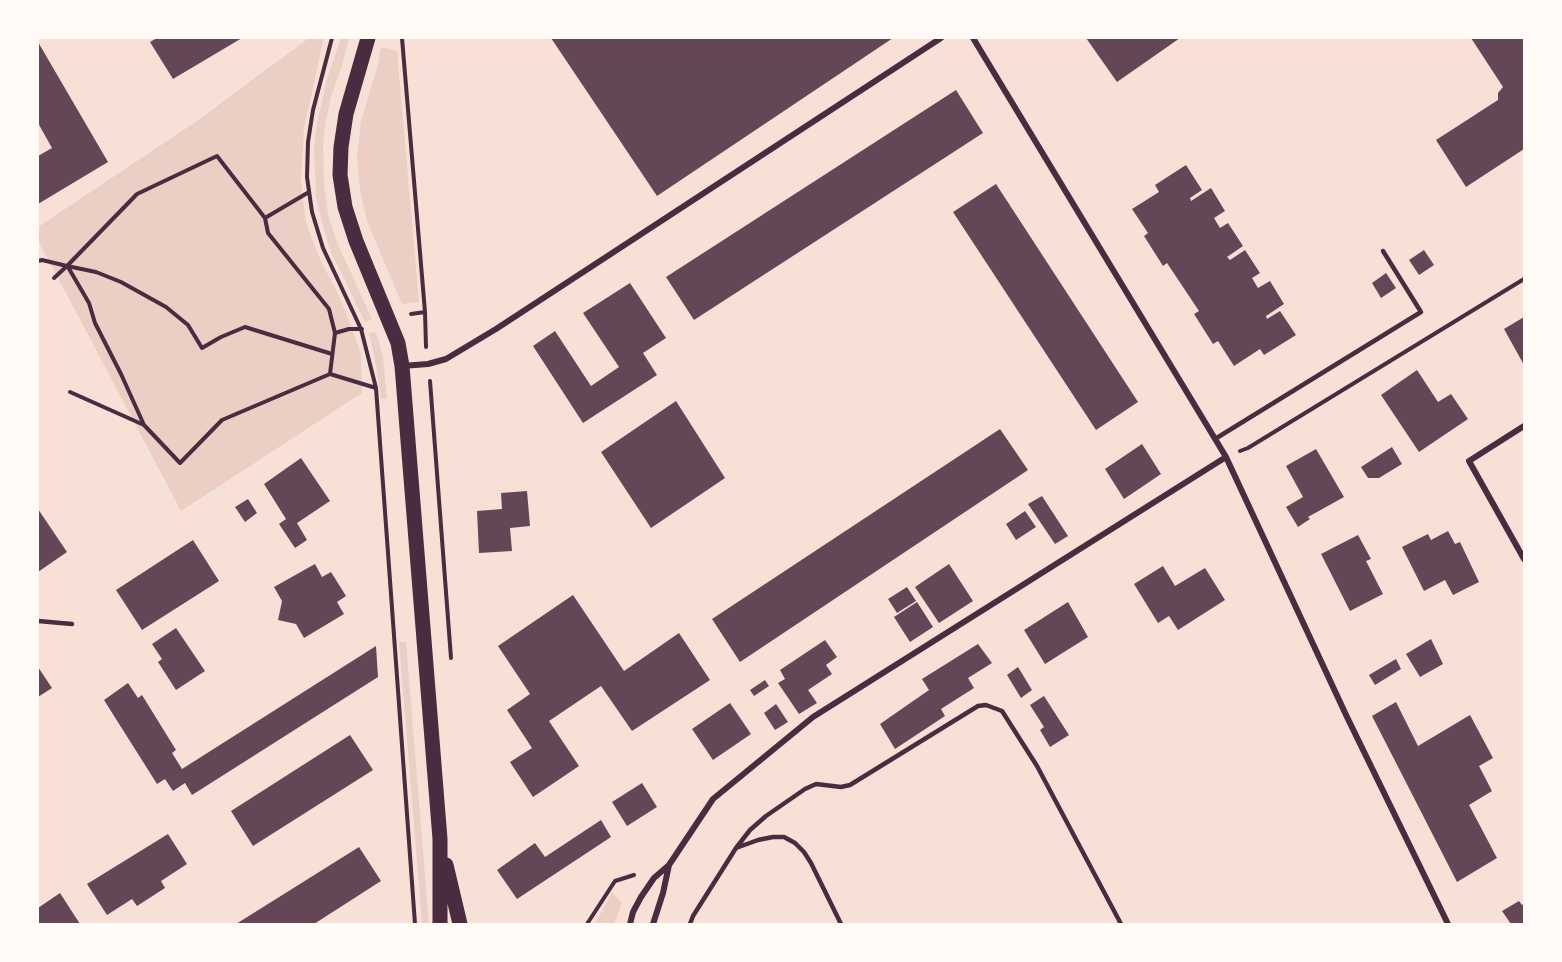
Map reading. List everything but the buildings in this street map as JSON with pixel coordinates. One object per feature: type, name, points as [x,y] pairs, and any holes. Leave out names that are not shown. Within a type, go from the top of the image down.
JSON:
[{"type":"main road","points":[[368,38],[346,114],[340,175],[345,207],[398,343],[402,366],[440,838],[440,924]]},
{"type":"main road","points":[[440,838],[460,924]]},
{"type":"street","points":[[402,366],[428,364],[446,359],[941,38]]},
{"type":"street","points":[[975,40],[1226,457],[1347,717],[1448,924]]},
{"type":"street","points":[[1524,426],[1469,461],[1524,559]]},
{"type":"street","points":[[630,924],[641,897],[654,878],[669,865],[713,799],[813,717],[1226,457]]},
{"type":"street","points":[[652,924],[663,893],[669,865]]},
{"type":"lane","points":[[975,40],[983,38]]},
{"type":"lane","points":[[1215,439],[1421,312],[1383,251]]},
{"type":"lane","points":[[38,621],[72,624]]},
{"type":"lane","points":[[690,924],[736,848],[750,830],[766,816],[816,783],[840,787],[850,785],[978,706],[986,705],[1002,711],[1037,766],[1120,924]]},
{"type":"lane","points":[[736,848],[773,837],[784,837],[795,843],[811,863],[841,924]]},
{"type":"path","points":[[332,38],[313,110],[308,142],[307,177],[312,212],[323,248],[361,329],[376,388],[415,924]]},
{"type":"path","points":[[402,38],[451,658]]},
{"type":"path","points":[[54,278],[137,194],[217,156],[265,218],[268,233],[329,309],[335,333],[330,374]]},
{"type":"path","points":[[265,218],[309,192]]},
{"type":"path","points":[[38,261],[96,272],[121,282],[166,306],[188,325],[202,348],[245,327],[332,354]]},
{"type":"path","points":[[67,266],[89,303],[95,323],[144,425],[180,464],[222,420],[330,374],[376,388]]},
{"type":"path","points":[[1226,457],[1248,448],[1524,279]]},
{"type":"path","points":[[404,315],[425,312]]},
{"type":"path","points":[[335,333],[349,328],[368,327]]},
{"type":"path","points":[[70,392],[144,425]]},
{"type":"path","points":[[587,924],[615,881],[669,865]]},
{"type":"shaded area","points":[[309,38],[324,38],[304,128],[301,181],[306,223],[320,259],[341,300],[361,353],[362,393],[181,511],[38,240],[38,227],[194,123]]},
{"type":"shaded area","points":[[341,38],[349,38],[326,120],[323,144],[324,184],[328,214],[336,240],[372,319],[365,322],[330,250],[316,197],[314,148],[316,128],[327,79]]},
{"type":"shaded area","points":[[381,47],[397,51],[419,302],[402,304],[367,221],[358,170],[361,121],[378,65]]},
{"type":"shaded area","points":[[376,332],[383,357],[387,399],[381,399],[369,333]]},
{"type":"shaded area","points":[[399,642],[406,642],[429,924],[422,924]]},
{"type":"shaded area","points":[[612,892],[622,903],[614,924],[595,924]]}]
